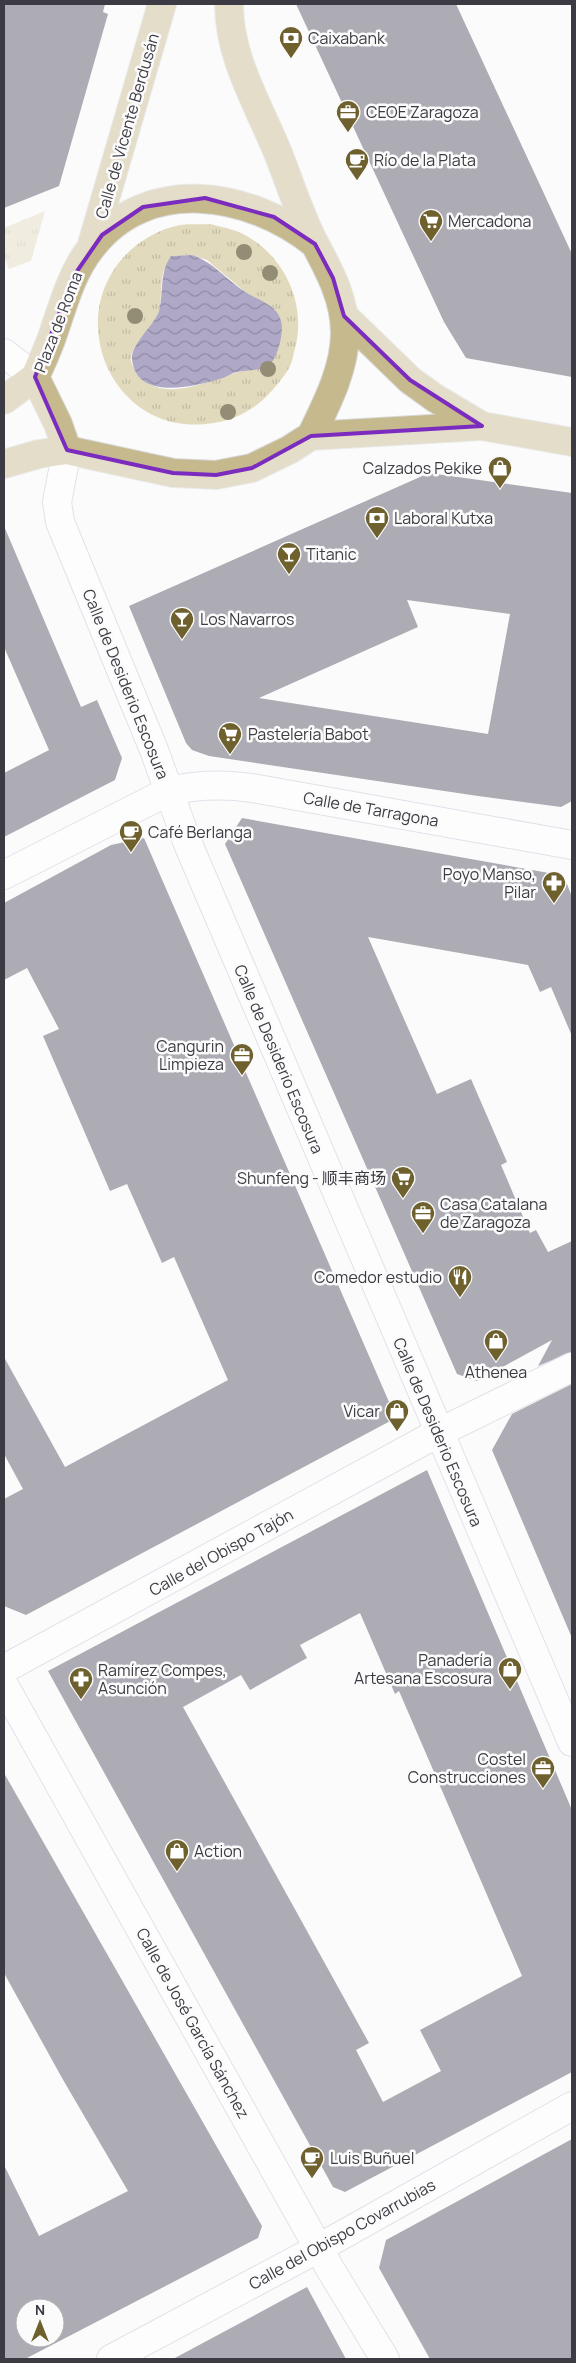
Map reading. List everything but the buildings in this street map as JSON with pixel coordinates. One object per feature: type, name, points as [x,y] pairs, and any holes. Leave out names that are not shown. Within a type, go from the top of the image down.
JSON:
[{"type":"main road","name":"Calle de Vicente Berdusán","points":[[91,248],[162,4]]},
{"type":"main road","name":"Plaza de Roma","points":[[229,4],[233,46],[315,244],[333,278],[344,316],[343,352],[330,393],[311,436]]},
{"type":"main road","name":"Plaza de Roma","points":[[67,450],[58,424],[35,377],[73,277],[91,248],[114,224],[143,207],[180,198],[205,198],[229,202],[274,217],[296,229],[315,244]]},
{"type":"main road","name":"Plaza de Roma","points":[[344,316],[410,380],[435,398],[482,426]]},
{"type":"main road","points":[[4,400],[35,377]]},
{"type":"main road","points":[[4,464],[38,454],[67,450],[173,473],[216,475],[252,468],[289,450],[311,436],[482,426],[572,442]]},
{"type":"street","points":[[4,353],[35,377]]},
{"type":"street","name":"Calle de Desiderio Escosura","points":[[67,450],[57,502],[60,522],[169,791],[188,844],[438,1433],[572,1742]]},
{"type":"street","name":"Calle de Tarragona","points":[[4,875],[169,791],[187,787],[232,785],[252,788],[572,845]]},
{"type":"street","name":"Calle del Obispo Tajón","points":[[4,1670],[438,1433],[572,1366]]},
{"type":"street","name":"Calle de José García Sánchez","points":[[4,1685],[319,2248],[385,2359]]},
{"type":"street","name":"Calle del Obispo Covarrubias","points":[[111,2359],[319,2248],[572,2106]]},
{"type":"highlighted area","points":[[205,198],[274,217],[315,244],[333,278],[344,316],[410,380],[482,426],[311,436],[252,468],[216,475],[173,473],[67,450],[35,377],[73,277],[102,235],[143,207]]},
{"type":"green space","points":[[45,211],[31,261],[9,269],[4,257],[4,228]]},
{"type":"green space","points":[[210,224],[239,232],[271,255],[282,269],[290,284],[298,318],[298,335],[288,370],[272,391],[254,407],[220,422],[206,424],[172,422],[143,410],[121,389],[106,363],[98,334],[100,303],[111,274],[138,244],[153,234],[170,227]],"holes":[[[191,255],[207,260],[244,291],[273,308],[248,370],[178,389],[165,389],[152,385],[136,372],[132,365],[131,357],[136,345],[153,323],[159,311],[164,271],[171,256]]]},
{"type":"water","points":[[192,255],[207,262],[244,291],[274,309],[280,318],[282,328],[279,347],[275,358],[269,365],[256,370],[235,372],[223,378],[184,387],[156,386],[145,382],[136,373],[132,354],[138,341],[159,311],[163,276],[167,262],[171,256]]},
{"type":"place","name":"Caixabank","points":[[291,59]]},
{"type":"place","name":"CEOE Zaragoza","points":[[348,133]]},
{"type":"place","name":"Río de la Plata","points":[[357,181]]},
{"type":"place","name":"Mercadona","points":[[431,242]]},
{"type":"place","name":"Calzados Pekike","points":[[500,489]]},
{"type":"place","name":"Laboral Kutxa","points":[[377,539]]},
{"type":"place","name":"Titanic","points":[[289,575]]},
{"type":"place","name":"Los Navarros","points":[[182,640]]},
{"type":"place","name":"Pastelería Babot","points":[[230,755]]},
{"type":"place","name":"Café Berlanga","points":[[131,853]]},
{"type":"place","name":"Poyo Manso, Pilar","points":[[554,904]]},
{"type":"place","name":"Cangurin Limpieza","points":[[242,1076]]},
{"type":"place","name":"Shunfeng - 顺丰商场","points":[[403,1199]]},
{"type":"place","name":"Casa Catalana de Zaragoza","points":[[423,1234]]},
{"type":"place","name":"Comedor estudio","points":[[460,1298]]},
{"type":"place","name":"Athenea","points":[[496,1362]]},
{"type":"place","name":"Vicar","points":[[397,1432]]},
{"type":"place","name":"Panadería Artesana Escosura","points":[[510,1690]]},
{"type":"place","name":"Ramírez Compes, Asunción","points":[[81,1700]]},
{"type":"place","name":"Costel Construcciones","points":[[543,1789]]},
{"type":"place","name":"Action","points":[[177,1872]]},
{"type":"place","name":"Luis Buñuel","points":[[312,2179]]}]
